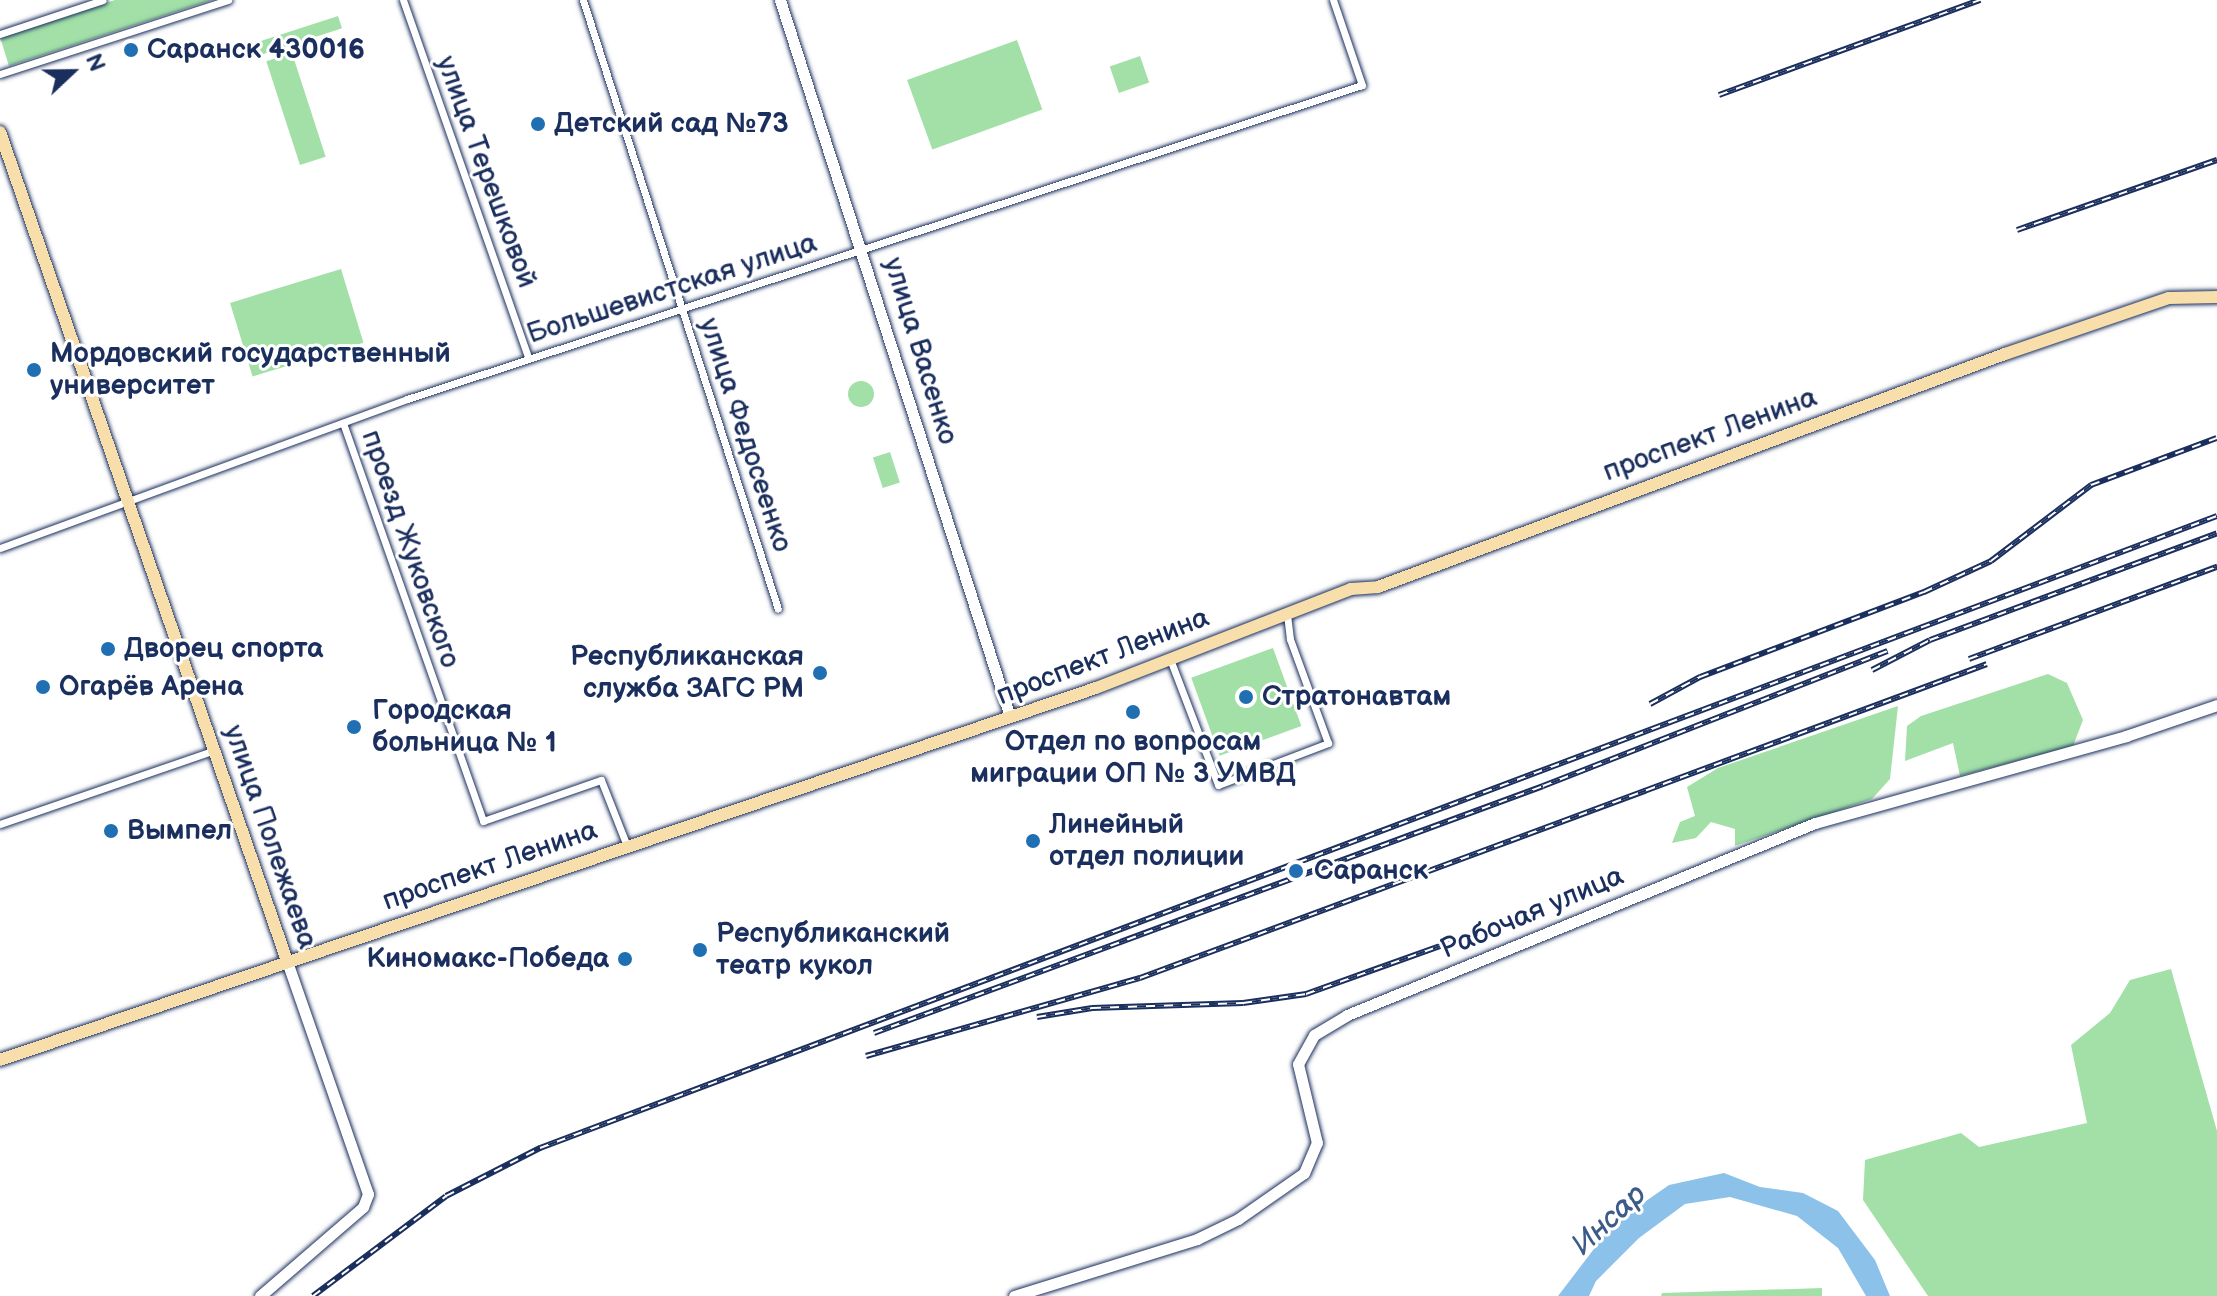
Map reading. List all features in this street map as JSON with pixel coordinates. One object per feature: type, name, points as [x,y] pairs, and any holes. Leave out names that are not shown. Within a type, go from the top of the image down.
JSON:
[{"type":"main road","name":"улица Полежаева","points":[[0,132],[287,961]]},
{"type":"main road","name":"проспект Ленина","points":[[0,1060],[1010,717],[1351,589],[1378,587],[1719,457],[2150,303],[2185,295],[2217,297]]},
{"type":"street","points":[[0,34],[103,0]]},
{"type":"street","points":[[0,74],[228,0]]},
{"type":"street","name":"улица Терешковой","points":[[403,0],[529,359]]},
{"type":"street","name":"улица Федосеенко","points":[[583,0],[778,609]]},
{"type":"street","name":"улица Васенко","points":[[780,0],[863,249],[1010,717]]},
{"type":"street","name":"Большевистская улица","points":[[0,548],[529,359],[1362,85],[1333,0]]},
{"type":"street","name":"проезд Жуковского","points":[[343,423],[483,821],[601,780],[627,846]]},
{"type":"street","points":[[1169,657],[1218,785],[1328,743],[1290,639],[1287,613]]},
{"type":"street","name":"Рабочая улица","points":[[1014,1296],[1197,1239],[1238,1219],[1304,1173],[1317,1143],[1298,1064],[1314,1035],[1347,1015],[1815,823],[2114,740],[2217,705]]},
{"type":"street","points":[[0,824],[215,750]]},
{"type":"street","name":"улица Полежаева","points":[[260,1296],[363,1207],[368,1194],[287,961]]},
{"type":"green space","points":[[115,0],[212,0],[9,66],[0,37]]},
{"type":"green space","points":[[338,16],[342,28],[256,56],[252,44]]},
{"type":"green space","points":[[1017,40],[1042,110],[932,150],[907,80]]},
{"type":"green space","points":[[292,53],[326,157],[300,165],[266,61]]},
{"type":"green space","points":[[1140,56],[1149,82],[1119,93],[1110,66]]},
{"type":"green space","points":[[341,269],[364,343],[253,377],[230,303]]},
{"type":"green space","points":[[861,381],[870,385],[874,394],[870,403],[861,407],[852,403],[848,394],[852,385]]},
{"type":"green space","points":[[890,452],[900,482],[883,488],[873,458]]},
{"type":"green space","points":[[1273,648],[1301,726],[1220,756],[1191,678]]},
{"type":"green space","points":[[2048,674],[2067,683],[2083,720],[2073,746],[1960,776],[1953,743],[1905,761],[1907,726],[1921,716]]},
{"type":"green space","points":[[1898,706],[1890,779],[1872,799],[1735,846],[1735,829],[1711,822],[1696,838],[1672,843],[1680,822],[1695,816],[1687,787],[1718,768]]},
{"type":"green space","points":[[2171,969],[2217,1131],[2217,1296],[1928,1296],[1863,1200],[1865,1160],[1961,1133],[1979,1147],[2087,1123],[2071,1045],[2110,1013],[2130,980]]},
{"type":"green space","points":[[1822,1288],[1822,1296],[1661,1296],[1662,1293]]},
{"type":"water","points":[[1724,1173],[1760,1187],[1803,1193],[1838,1211],[1875,1260],[1890,1296],[1866,1296],[1838,1248],[1797,1216],[1730,1197],[1685,1204],[1639,1238],[1596,1281],[1589,1296],[1558,1296],[1613,1224],[1669,1185]]},
{"type":"railway","points":[[1719,95],[1980,0]]},
{"type":"railway","points":[[2017,230],[2217,160]]},
{"type":"railway","points":[[1650,704],[1700,677],[1924,592],[1991,561],[2091,485],[2217,438]]},
{"type":"railway","points":[[313,1296],[446,1196],[540,1148],[2217,516]]},
{"type":"railway","points":[[1872,670],[1930,640],[2217,533]]},
{"type":"railway","points":[[1969,659],[2217,567]]},
{"type":"railway","points":[[874,1033],[1543,786],[1888,651]]},
{"type":"railway","points":[[866,1056],[1140,978],[1987,664]]},
{"type":"railway","points":[[1037,1017],[1092,1008],[1243,1003],[1306,994],[1476,933]]},
{"type":"place","name":"Саранск 430016","points":[[131,50]]},
{"type":"place","name":"Детский сад №73","points":[[538,124]]},
{"type":"place","name":"Мордовский государственный университет","points":[[34,370]]},
{"type":"place","name":"Дворец cпорта","points":[[108,649]]},
{"type":"place","name":"Республиканская служба ЗАГС РМ","points":[[820,673]]},
{"type":"place","name":"Огарёв Арена","points":[[43,687]]},
{"type":"place","name":"Стратонавтам","points":[[1246,697]]},
{"type":"place","name":"Отдел по вопросам миграции ОП № 3 УМВД","points":[[1133,712]]},
{"type":"place","name":"Городская больница № 1","points":[[354,727]]},
{"type":"place","name":"Вымпел","points":[[111,831]]},
{"type":"place","name":"Линейный отдел полиции","points":[[1033,841]]},
{"type":"place","name":"Саранск","points":[[1296,871]]},
{"type":"place","name":"Республиканский театр кукол","points":[[700,950]]},
{"type":"place","name":"Киномакс-Победа","points":[[625,959]]},
{"type":"water label","name":"Инсар","points":[[1609,1220]]}]
